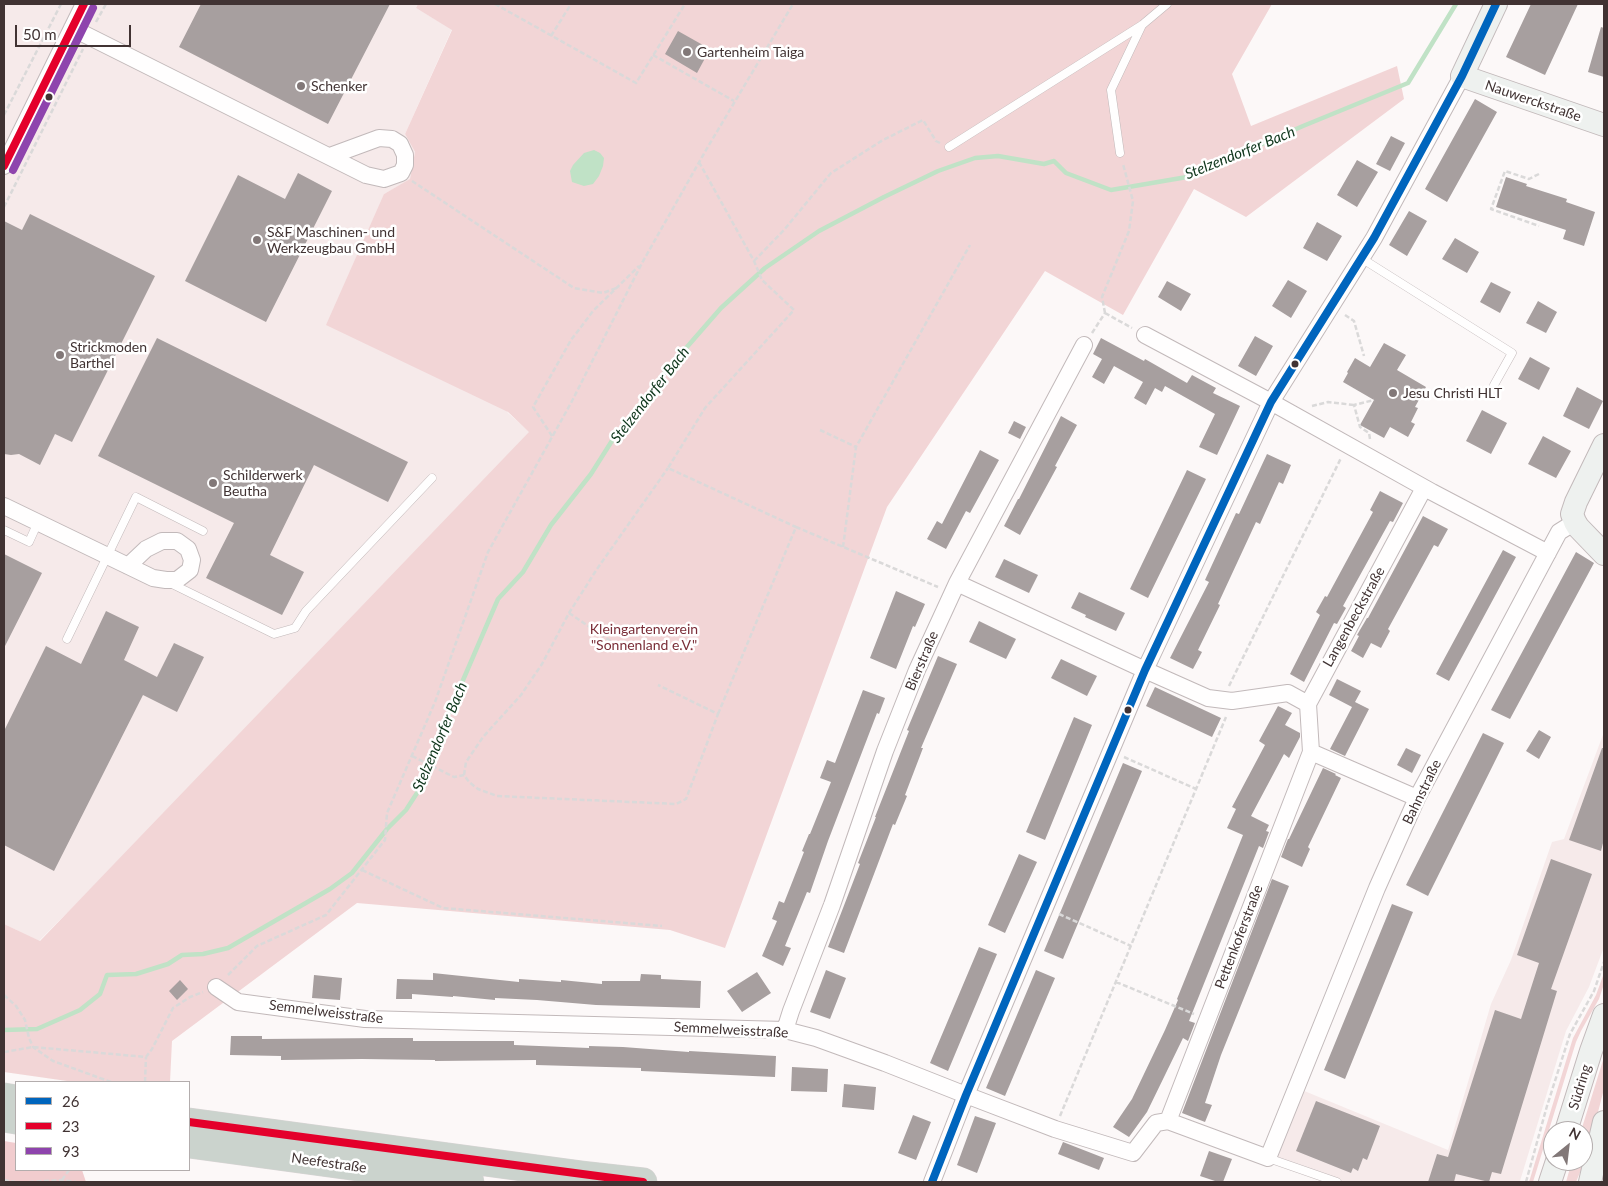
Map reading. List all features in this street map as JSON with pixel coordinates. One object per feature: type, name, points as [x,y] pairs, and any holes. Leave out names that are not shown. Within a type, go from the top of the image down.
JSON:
[{"type":"highway","name":"Neefestraße","points":[[190,1122],[643,1182]]},
{"type":"highway","name":"Neefestraße","points":[[190,1144],[470,1182]]},
{"type":"street","points":[[4,166],[8,148],[84,4]]},
{"type":"street","points":[[932,1182],[966,1095],[1145,670],[1271,402],[1374,238],[1462,76],[1496,4]]},
{"type":"street","points":[[72,28],[366,175],[384,179],[401,173],[405,165],[405,155],[400,144],[392,139],[379,138],[330,156]]},
{"type":"street","name":"Nauwerckstraße","points":[[1462,76],[1604,125]]},
{"type":"street","points":[[1145,335],[1271,402],[1424,488],[1548,553]]},
{"type":"street","name":"Bierstraße","points":[[785,1030],[832,906],[885,750],[917,670],[955,588],[1084,345]]},
{"type":"street","points":[[1604,445],[1572,514],[1574,522],[1604,554]]},
{"type":"street","name":"Langenbeckstraße","points":[[1308,704],[1424,488]]},
{"type":"street","points":[[4,506],[107,555],[128,566],[153,578],[177,580],[190,570],[192,560],[188,550],[177,541],[162,541],[146,549],[128,566]]},
{"type":"street","name":"Bahnstraße","points":[[1268,1158],[1377,888],[1417,798],[1559,532],[1574,522]]},
{"type":"street","points":[[955,588],[1208,698],[1232,701],[1288,693],[1308,704],[1311,752],[1417,798]]},
{"type":"street","name":"Pettenkoferstraße","points":[[1168,1121],[1311,752]]},
{"type":"street","name":"Semmelweisstraße","points":[[216,987],[238,1002],[365,1019],[785,1030],[816,1038],[1055,1128],[1133,1153],[1156,1123],[1168,1121]]},
{"type":"street","name":"Südring","points":[[1569,1121],[1604,1015]]},
{"type":"street","points":[[1168,1121],[1268,1158]]},
{"type":"street","points":[[1593,1178],[1604,1122]]},
{"type":"lane","points":[[949,147],[1142,25],[1167,4]]},
{"type":"lane","points":[[1120,153],[1111,90],[1142,25]]},
{"type":"lane","points":[[1361,258],[1512,353],[1494,385]]},
{"type":"lane","points":[[166,580],[274,634],[295,628],[306,611],[432,478]]},
{"type":"lane","points":[[67,638],[136,497],[203,531]]},
{"type":"lane","points":[[4,530],[29,542],[38,522]]},
{"type":"lane","points":[[1268,1158],[1337,1182]]},
{"type":"path","points":[[4,115],[61,4]]},
{"type":"path","points":[[4,206],[106,4]]},
{"type":"path","points":[[495,4],[636,83],[684,4]]},
{"type":"path","points":[[551,36],[571,4]]},
{"type":"path","points":[[145,1081],[146,1057],[173,1008],[190,997],[216,987],[257,946],[326,916],[384,840],[387,813],[435,702],[488,552],[571,403],[642,263],[699,162],[793,4]]},
{"type":"path","points":[[653,55],[735,102]]},
{"type":"path","points":[[754,261],[784,230],[830,173],[883,140],[923,120],[936,141],[949,147]]},
{"type":"path","points":[[1084,345],[1105,313],[1102,297],[1129,231],[1133,201],[1120,153]]},
{"type":"path","points":[[699,162],[754,261],[762,280],[794,310],[705,408],[668,468],[597,569],[569,614],[537,672],[520,695],[483,737],[466,762],[464,775],[469,782],[497,796],[676,804],[686,799],[718,714],[796,527]]},
{"type":"path","points":[[1538,174],[1529,179],[1505,171],[1491,209],[1539,226]]},
{"type":"path","points":[[401,173],[574,288],[603,293],[618,287]]},
{"type":"path","points":[[843,546],[856,446],[970,245]]},
{"type":"path","points":[[552,436],[533,407],[572,340],[594,311],[642,263]]},
{"type":"path","points":[[1331,307],[1354,321],[1364,356]]},
{"type":"path","points":[[1105,313],[1117,320]]},
{"type":"path","points":[[1304,405],[1313,406],[1328,402],[1354,405],[1374,400]]},
{"type":"path","points":[[1354,405],[1360,427],[1369,433],[1371,443]]},
{"type":"path","points":[[820,430],[856,446]]},
{"type":"path","points":[[1055,1128],[1232,701],[1228,690],[1347,445]]},
{"type":"path","points":[[668,468],[796,527],[955,588]]},
{"type":"path","points":[[569,614],[615,644]]},
{"type":"path","points":[[658,685],[718,714]]},
{"type":"path","points":[[1111,751],[1196,789]]},
{"type":"path","points":[[412,756],[454,778],[464,775]]},
{"type":"path","points":[[362,870],[443,908],[662,926]]},
{"type":"path","points":[[1045,908],[1131,946]]},
{"type":"path","points":[[1526,1182],[1547,1106],[1570,1034],[1594,991],[1604,962]]},
{"type":"path","points":[[1116,982],[1207,1019]]},
{"type":"path","points":[[4,995],[16,1006],[25,1020],[28,1038],[33,1047],[53,1061],[108,1081]]},
{"type":"path","points":[[4,1052],[33,1047],[146,1057]]},
{"type":"path","points":[[62,1180],[68,1171]]},
{"type":"path","points":[[4,1180],[15,1182]]},
{"type":"path","points":[[29,1182],[62,1180],[76,1182]]},
{"type":"shaded area","points":[[4,4],[418,4],[416,8],[452,29],[405,134],[415,152],[410,180],[384,194],[508,413],[530,432],[310,668],[39,941],[4,924]]},
{"type":"shaded area","points":[[594,150],[604,158],[599,176],[593,184],[584,186],[572,182],[570,171],[573,165],[584,153]]},
{"type":"shaded area","points":[[1604,732],[1604,947],[1589,987],[1566,1031],[1520,1181],[1337,1182],[1268,1158],[1297,1088],[1448,1150],[1491,1004],[1511,960],[1552,842],[1564,839]]},
{"type":"shaded area","points":[[4,1141],[15,1143],[15,1171],[82,1171],[86,1182],[4,1182]]},
{"type":"green space","name":"Kleingartenverein \"Sonnenland e.V.\"","points":[[418,4],[1272,4],[1232,74],[1251,126],[1397,66],[1404,99],[1246,217],[1194,189],[1123,315],[1045,271],[887,507],[725,948],[670,930],[357,903],[172,1041],[170,1081],[67,1081],[4,1072],[4,924],[40,941],[529,432],[508,412],[326,325],[384,194],[410,179],[415,152],[405,134],[452,30],[416,8]]},
{"type":"green space","points":[[1604,973],[1604,984],[1599,999],[1576,1042],[1552,1121],[1548,1121],[1573,1038],[1596,995]]},
{"type":"green space","points":[[1604,1057],[1604,1089],[1593,1131],[1593,1121],[1584,1121]]},
{"type":"green space","points":[[1543,1136],[1543,1149],[1533,1182],[1529,1182]]},
{"type":"green space","points":[[1569,1171],[1581,1171],[1576,1182],[1566,1182]]},
{"type":"building","name":"Schenker","points":[[201,4],[390,4],[328,124],[179,47]]},
{"type":"building","points":[[1531,4],[1578,4],[1545,75],[1506,57]]},
{"type":"building","points":[[1601,27],[1604,28],[1604,77],[1588,72]]},
{"type":"building","name":"Gartenheim Taiga","points":[[678,31],[710,49],[697,73],[665,54]]},
{"type":"building","points":[[1475,99],[1497,112],[1447,202],[1425,189]]},
{"type":"building","points":[[1391,136],[1405,143],[1390,171],[1376,164]]},
{"type":"building","points":[[1357,160],[1378,172],[1357,207],[1337,195]]},
{"type":"building","name":"S&F Maschinen- und Werkzeugbau GmbH","points":[[298,173],[332,191],[266,322],[185,281],[238,175],[285,199]]},
{"type":"building","points":[[1506,177],[1527,184],[1526,186],[1567,199],[1566,202],[1595,212],[1584,246],[1563,239],[1566,230],[1496,207]]},
{"type":"building","points":[[1409,211],[1427,221],[1407,256],[1389,245]]},
{"type":"building","name":"Strickmoden Barthel","points":[[30,214],[155,276],[72,442],[55,434],[40,465],[19,454],[4,454],[4,221],[22,230]]},
{"type":"building","points":[[1317,222],[1342,236],[1327,261],[1303,248]]},
{"type":"building","points":[[1455,238],[1479,252],[1467,273],[1442,259]]},
{"type":"building","points":[[1288,280],[1307,291],[1291,318],[1272,306]]},
{"type":"building","points":[[1167,281],[1191,294],[1181,311],[1158,297]]},
{"type":"building","points":[[1491,282],[1511,292],[1500,313],[1480,302]]},
{"type":"building","points":[[1538,301],[1557,312],[1546,333],[1526,323]]},
{"type":"building","points":[[1255,336],[1273,346],[1256,376],[1238,366]]},
{"type":"building","name":"Schilderwerk Beutha","points":[[157,338],[408,462],[388,502],[314,465],[270,555],[304,572],[282,615],[206,578],[234,523],[98,456]]},
{"type":"building","points":[[1101,338],[1144,361],[1145,359],[1187,383],[1192,375],[1216,388],[1213,393],[1240,406],[1217,455],[1199,447],[1215,414],[1165,386],[1162,392],[1155,388],[1146,405],[1134,398],[1143,382],[1114,366],[1104,384],[1092,377],[1102,359],[1093,354]]},
{"type":"building","name":"Jesu Christi HLT","points":[[1384,343],[1406,355],[1397,370],[1426,387],[1415,407],[1418,408],[1411,422],[1415,424],[1408,437],[1390,427],[1384,438],[1360,425],[1374,400],[1343,382],[1355,358],[1370,367]]},
{"type":"building","points":[[1530,357],[1550,368],[1539,390],[1518,379]]},
{"type":"building","points":[[1577,387],[1603,401],[1589,429],[1563,416]]},
{"type":"building","points":[[1482,410],[1507,423],[1491,454],[1466,441]]},
{"type":"building","points":[[1061,416],[1077,425],[1055,466],[1057,467],[1020,535],[1004,526]]},
{"type":"building","points":[[1014,421],[1026,427],[1020,439],[1008,433]]},
{"type":"building","points":[[1543,436],[1571,451],[1556,478],[1528,464]]},
{"type":"building","points":[[980,450],[999,460],[970,513],[966,511],[946,549],[927,539],[937,521],[942,524]]},
{"type":"building","points":[[1267,454],[1291,465],[1283,484],[1279,482],[1260,524],[1256,522],[1198,650],[1202,652],[1193,669],[1170,658],[1209,582],[1205,580],[1236,513],[1239,514]]},
{"type":"building","points":[[1187,470],[1206,479],[1148,598],[1130,589]]},
{"type":"building","points":[[1380,491],[1403,503],[1393,522],[1390,521],[1343,606],[1346,608],[1337,624],[1334,623],[1304,682],[1290,674],[1320,615],[1316,612],[1325,596],[1327,597],[1373,512],[1370,510]]},
{"type":"building","points":[[1423,516],[1448,529],[1438,547],[1434,545],[1388,629],[1390,631],[1381,648],[1371,643],[1363,658],[1351,651],[1359,636],[1357,635]]},
{"type":"building","points":[[1503,550],[1516,557],[1449,681],[1436,674]]},
{"type":"building","points":[[1576,552],[1594,563],[1510,719],[1491,710]]},
{"type":"building","points":[[4,554],[42,573],[4,648]]},
{"type":"building","points":[[1004,559],[1038,575],[1029,593],[995,577]]},
{"type":"building","points":[[896,591],[925,604],[915,627],[913,626],[896,669],[870,658]]},
{"type":"building","points":[[1079,592],[1125,613],[1116,631],[1085,617],[1086,615],[1071,608]]},
{"type":"building","points":[[106,611],[139,627],[124,660],[157,677],[174,643],[204,657],[177,712],[143,695],[54,871],[4,845],[4,731],[46,646],[81,664]]},
{"type":"building","points":[[979,621],[1016,639],[1006,659],[969,642]]},
{"type":"building","points":[[938,656],[957,664],[921,748],[923,748],[905,795],[907,796],[895,825],[893,824],[844,953],[828,947],[860,864],[858,863],[875,817],[909,731],[907,730]]},
{"type":"building","points":[[1061,659],[1097,676],[1087,696],[1051,678]]},
{"type":"building","points":[[1337,679],[1361,691],[1355,702],[1369,709],[1345,756],[1330,749],[1352,707],[1329,695]]},
{"type":"building","points":[[1155,687],[1221,718],[1212,737],[1146,706]]},
{"type":"building","points":[[863,690],[885,698],[879,714],[877,713],[810,893],[807,892],[785,946],[791,948],[783,966],[762,956],[777,921],[772,919],[779,901],[784,903],[804,852],[802,851],[831,782],[820,778],[827,760],[835,763]]},
{"type":"building","points":[[1278,706],[1292,713],[1285,725],[1300,733],[1300,737],[1289,758],[1284,754],[1251,816],[1269,825],[1266,831],[1269,832],[1263,848],[1259,846],[1189,1021],[1195,1023],[1188,1041],[1183,1038],[1147,1112],[1129,1137],[1113,1127],[1132,1099],[1165,1030],[1243,835],[1227,828],[1236,809],[1232,807],[1265,745],[1259,741]]},
{"type":"building","points":[[1074,717],[1092,725],[1045,840],[1026,832]]},
{"type":"building","points":[[1539,730],[1551,737],[1539,759],[1526,751]]},
{"type":"building","points":[[1483,733],[1504,743],[1428,896],[1406,885]]},
{"type":"building","points":[[1406,748],[1421,755],[1412,773],[1397,765]]},
{"type":"building","points":[[1602,748],[1604,748],[1604,839],[1601,851],[1569,840]]},
{"type":"building","points":[[1123,763],[1142,771],[1063,959],[1044,951]]},
{"type":"building","points":[[1323,768],[1341,778],[1308,847],[1310,849],[1302,867],[1281,857]]},
{"type":"building","points":[[1019,854],[1037,862],[1005,933],[988,925]]},
{"type":"building","points":[[1551,859],[1592,874],[1551,989],[1557,991],[1501,1174],[1492,1172],[1489,1182],[1456,1174],[1454,1182],[1428,1182],[1437,1154],[1448,1157],[1495,1010],[1521,1019],[1539,963],[1517,955]]},
{"type":"building","points":[[1272,879],[1289,886],[1221,1055],[1205,1103],[1212,1105],[1205,1122],[1182,1113]]},
{"type":"building","points":[[1392,904],[1413,912],[1345,1079],[1324,1070]]},
{"type":"building","points":[[979,947],[997,954],[948,1071],[930,1063]]},
{"type":"building","points":[[826,970],[846,978],[830,1019],[810,1012]]},
{"type":"building","points":[[1036,970],[1055,978],[1005,1096],[986,1088]]},
{"type":"building","points":[[757,972],[771,993],[742,1012],[727,991]]},
{"type":"building","points":[[433,973],[519,982],[519,979],[561,982],[561,980],[602,984],[602,981],[640,981],[641,974],[661,975],[661,979],[701,981],[700,1008],[596,1005],[412,994],[412,999],[396,999],[397,979],[433,980]]},
{"type":"building","points":[[314,975],[342,978],[340,1000],[312,998]]},
{"type":"building","points":[[180,980],[188,989],[177,1000],[169,991]]},
{"type":"building","points":[[231,1036],[262,1036],[262,1039],[413,1038],[413,1041],[514,1041],[514,1045],[589,1048],[589,1046],[623,1047],[776,1056],[775,1077],[641,1071],[641,1068],[536,1065],[536,1060],[281,1060],[281,1056],[230,1055]]},
{"type":"building","points":[[792,1067],[828,1069],[827,1092],[791,1091]]},
{"type":"building","points":[[844,1084],[876,1087],[874,1110],[842,1107]]},
{"type":"building","points":[[1316,1101],[1380,1126],[1367,1160],[1363,1158],[1358,1171],[1353,1168],[1351,1173],[1296,1151]]},
{"type":"building","points":[[913,1115],[931,1122],[916,1160],[898,1153]]},
{"type":"building","points":[[975,1116],[996,1123],[977,1173],[957,1165]]},
{"type":"building","points":[[1063,1142],[1104,1158],[1099,1170],[1058,1154]]},
{"type":"building","points":[[1209,1151],[1232,1159],[1223,1182],[1200,1176]]},
{"type":"waterway","name":"Stelzendorfer Bach","points":[[4,1030],[37,1029],[80,1010],[100,994],[107,975],[136,974],[168,964],[182,955],[203,954],[228,948],[330,889],[352,873],[387,829],[406,810],[417,793],[429,759],[498,599],[523,572],[551,525],[591,474],[615,436],[666,371],[721,308],[765,268],[819,231],[938,171],[975,158],[998,156],[1044,164],[1054,161],[1066,173],[1111,190],[1187,177],[1303,126],[1408,83],[1456,4]]},
{"type":"transit line","name":"23","points":[[4,166],[84,4]]},
{"type":"transit line","name":"26","points":[[932,1182],[966,1095],[1145,670],[1271,402],[1374,238],[1462,76],[1496,4]]},
{"type":"transit line","name":"93","points":[[13,170],[93,8]]},
{"type":"transit line","name":"23","points":[[190,1122],[643,1182]]},
{"type":"place","name":"Gartenheim Taiga","points":[[687,52]]},
{"type":"place","name":"Schenker","points":[[301,86]]},
{"type":"place","name":"S&F Maschinen- und Werkzeugbau GmbH","points":[[257,240]]},
{"type":"place","name":"Strickmoden Barthel","points":[[60,355]]},
{"type":"place","name":"Jesu Christi HLT","points":[[1393,393]]},
{"type":"place","name":"Schilderwerk Beutha","points":[[213,483]]}]
